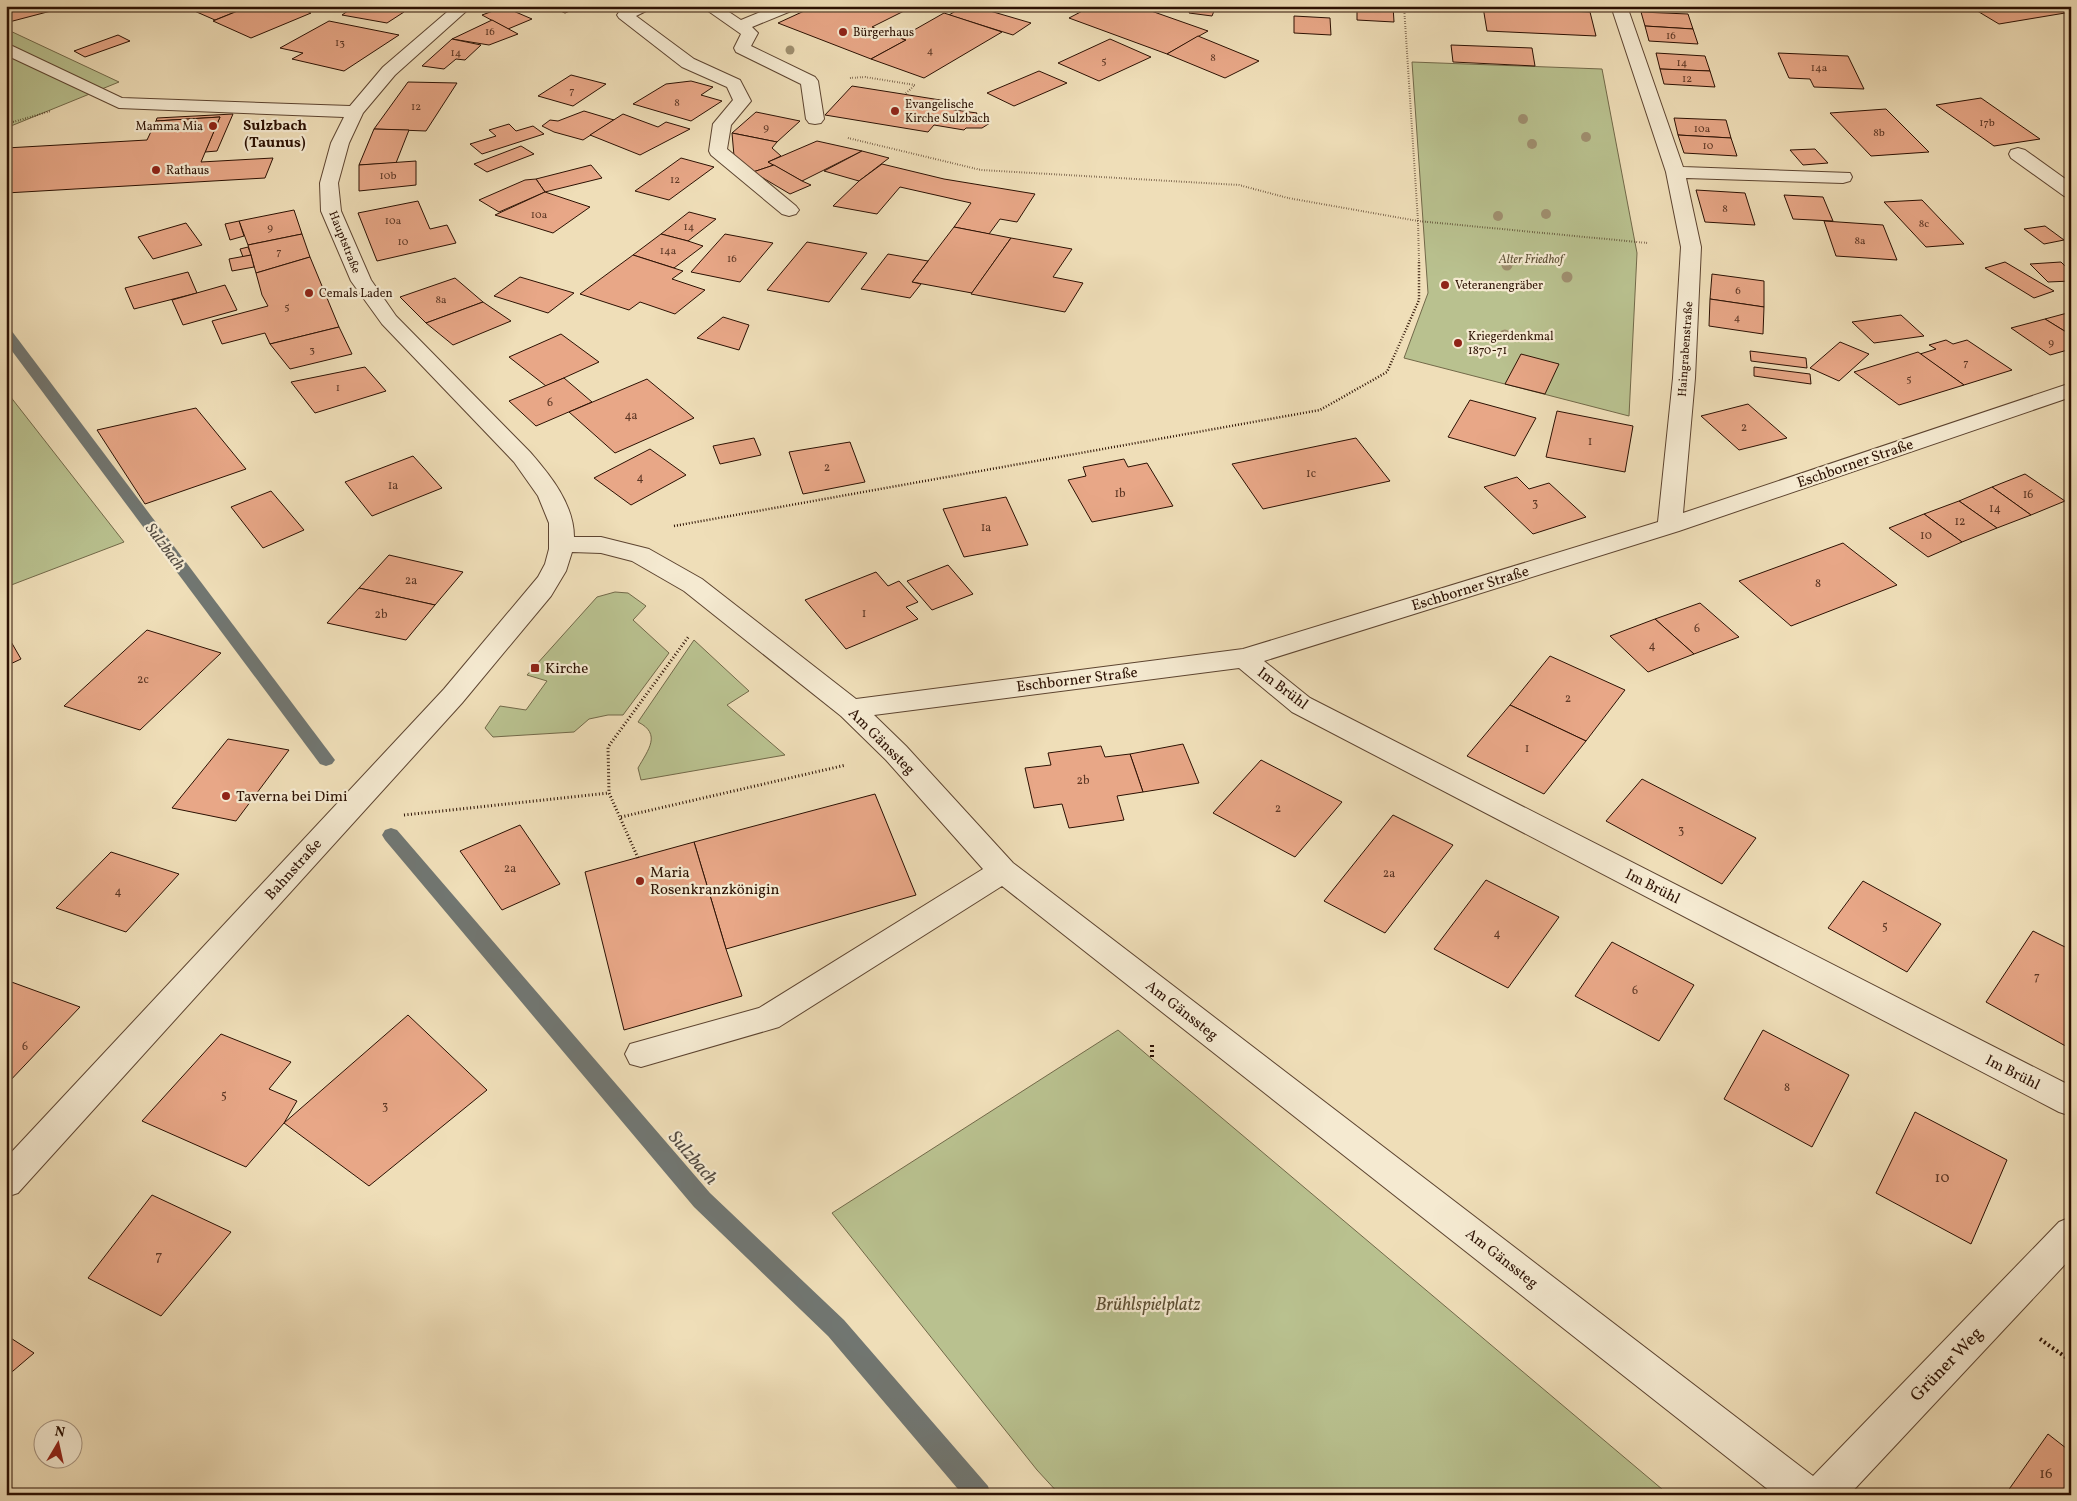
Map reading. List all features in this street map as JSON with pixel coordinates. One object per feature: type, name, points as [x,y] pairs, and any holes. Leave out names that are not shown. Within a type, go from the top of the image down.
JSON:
[{"type":"street","name":"Hauptstraße","points":[[464,6],[389,72],[355,112],[340,143],[329,182],[331,211],[361,281],[389,320],[522,457],[538,476],[555,505],[561,524],[562,544]]},
{"type":"street","points":[[644,6],[625,15],[688,63],[734,84],[742,101],[722,124],[718,151],[790,210]]},
{"type":"street","points":[[709,6],[745,30]]},
{"type":"street","points":[[745,30],[790,6]]},
{"type":"street","name":"Haingrabenstraße","points":[[1619,6],[1675,172],[1691,247],[1684,378],[1670,526]]},
{"type":"street","points":[[745,30],[742,48],[809,81],[815,119]]},
{"type":"street","points":[[6,48],[118,103],[355,112]]},
{"type":"street","points":[[2018,154],[2071,192]]},
{"type":"street","points":[[1675,172],[1843,177]]},
{"type":"street","name":"Eschborner Straße","points":[[851,709],[1244,658],[1670,526],[2071,390]]},
{"type":"street","name":"Am Gänssteg","points":[[562,544],[601,544],[640,555],[693,585],[851,709],[896,753],[1003,871],[1806,1495]]},
{"type":"street","name":"Bahnstraße","points":[[6,1182],[499,644],[545,587],[556,566],[562,544]]},
{"type":"street","name":"Im Brühl","points":[[1244,658],[1301,705],[2071,1102]]},
{"type":"street","points":[[641,1054],[768,1018],[1003,871]]},
{"type":"street","name":"Grüner Weg","points":[[1822,1495],[2071,1233]]},
{"type":"path","points":[[670,527],[1320,410],[1387,372],[1419,300],[1418,222],[1404,6]]},
{"type":"path","points":[[809,81],[865,77],[915,85],[905,94]]},
{"type":"path","points":[[815,119],[818,126],[857,141],[981,170],[1239,185],[1288,198],[1418,222],[1691,247]]},
{"type":"path","points":[[638,858],[609,793],[608,747],[691,633],[668,599],[693,585]]},
{"type":"path","points":[[621,817],[896,753]]},
{"type":"path","points":[[335,822],[609,793]]},
{"type":"green space","points":[[6,29],[119,82],[6,128]]},
{"type":"green space","name":"Alter Friedhof","points":[[1412,62],[1602,69],[1637,253],[1629,416],[1404,358],[1428,293]]},
{"type":"green space","points":[[6,391],[124,542],[6,587]]},
{"type":"green space","points":[[615,592],[628,593],[646,606],[633,620],[669,653],[623,715],[608,715],[589,719],[574,732],[493,737],[485,728],[500,706],[526,710],[547,681],[527,675],[597,597]]},
{"type":"green space","points":[[694,640],[749,691],[727,705],[785,755],[641,780],[638,768],[649,749],[651,737],[650,732],[638,722]]},
{"type":"green space","name":"Brühlspielplatz","points":[[1118,1030],[1669,1495],[1060,1495],[1037,1470],[832,1213]]},
{"type":"building","points":[[6,6],[70,6],[9,22],[6,19]]},
{"type":"building","points":[[183,6],[250,6],[215,20]]},
{"type":"building","points":[[250,6],[295,6],[311,13],[251,38],[213,21]]},
{"type":"building","points":[[355,6],[375,6],[404,12],[387,23],[342,15]]},
{"type":"building","points":[[549,6],[582,6],[565,13]]},
{"type":"building","name":"Bürgerhaus","points":[[815,6],[914,6],[872,27],[906,40],[871,59],[778,23]]},
{"type":"building","points":[[964,6],[973,6],[1031,23],[1013,35],[949,15]]},
{"type":"building","points":[[1092,6],[1137,6],[1208,31],[1167,54],[1069,18]]},
{"type":"building","points":[[1192,6],[1216,6],[1212,16],[1189,13]]},
{"type":"building","points":[[1357,6],[1393,6],[1394,22],[1357,20]]},
{"type":"building","points":[[1719,6],[1751,6],[1752,11],[1720,9]]},
{"type":"building","points":[[1969,6],[2071,6],[2071,12],[1999,24]]},
{"type":"building","points":[[504,7],[532,19],[508,29],[482,15]]},
{"type":"building","points":[[1483,7],[1590,12],[1596,36],[1487,31]]},
{"type":"building","points":[[1641,12],[1688,14],[1693,29],[1645,26]]},
{"type":"building","points":[[944,13],[1002,32],[924,78],[871,59],[906,40],[900,38]]},
{"type":"building","points":[[1294,16],[1330,18],[1331,35],[1294,33]]},
{"type":"building","points":[[492,20],[518,34],[489,45],[452,39]]},
{"type":"building","points":[[329,21],[399,35],[344,71],[292,59],[303,53],[280,48]]},
{"type":"building","points":[[1645,26],[1693,29],[1698,44],[1649,41]]},
{"type":"building","points":[[118,35],[130,41],[85,57],[74,51]]},
{"type":"building","points":[[1198,36],[1259,61],[1225,78],[1167,54]]},
{"type":"building","points":[[452,39],[481,45],[465,60],[456,59],[444,69],[422,66]]},
{"type":"building","points":[[1110,39],[1151,57],[1099,81],[1058,63]]},
{"type":"building","points":[[1451,45],[1532,48],[1535,66],[1453,62]]},
{"type":"building","points":[[1656,53],[1705,56],[1710,71],[1660,69]]},
{"type":"building","points":[[1778,53],[1848,56],[1864,89],[1814,87],[1810,79],[1789,78]]},
{"type":"building","points":[[1660,69],[1710,71],[1715,87],[1664,84]]},
{"type":"building","points":[[1039,71],[1067,83],[1014,106],[987,93]]},
{"type":"building","points":[[571,75],[606,84],[573,106],[538,96]]},
{"type":"building","points":[[691,81],[713,87],[701,95],[722,101],[691,121],[633,104],[666,84]]},
{"type":"building","points":[[408,82],[457,83],[426,131],[374,129]]},
{"type":"building","name":"Evangelische Kirche Sulzbach","points":[[852,86],[953,102],[948,109],[977,113],[976,115],[986,118],[990,123],[982,128],[966,128],[964,130],[934,125],[928,132],[825,115]]},
{"type":"building","points":[[1981,98],[2040,139],[1994,146],[1936,105]]},
{"type":"building","points":[[1886,109],[1929,152],[1871,156],[1830,113]]},
{"type":"building","points":[[584,111],[614,120],[583,140],[554,132],[542,126],[550,120],[558,121]]},
{"type":"building","points":[[756,112],[800,121],[777,142],[732,133]]},
{"type":"building","points":[[233,114],[217,151],[205,152],[220,117],[156,121],[157,118]]},
{"type":"building","points":[[623,114],[658,127],[666,122],[690,129],[640,155],[590,135]]},
{"type":"building","points":[[220,117],[201,162],[273,158],[265,178],[6,193],[6,148],[147,140],[156,121]]},
{"type":"building","points":[[1674,118],[1726,120],[1731,138],[1678,135]]},
{"type":"building","points":[[509,124],[516,131],[533,126],[544,134],[482,154],[470,144],[496,136],[489,130]]},
{"type":"building","points":[[374,129],[409,130],[396,163],[359,165]]},
{"type":"building","points":[[732,133],[777,142],[772,148],[781,156],[768,162],[774,165],[753,172],[734,156]]},
{"type":"building","points":[[1678,135],[1731,138],[1737,156],[1684,153]]},
{"type":"building","points":[[817,141],[862,151],[802,181],[768,162]]},
{"type":"building","points":[[521,146],[534,154],[487,172],[474,164]]},
{"type":"building","points":[[1815,149],[1828,163],[1803,165],[1790,150]]},
{"type":"building","points":[[862,151],[889,158],[859,181],[824,171]]},
{"type":"building","points":[[681,158],[714,167],[669,200],[635,191]]},
{"type":"building","points":[[416,161],[416,185],[359,191],[359,165]]},
{"type":"building","points":[[882,164],[944,179],[1035,194],[1017,222],[1000,219],[989,234],[954,227],[971,203],[900,187],[877,214],[833,206],[859,181]]},
{"type":"building","points":[[591,165],[602,178],[545,192],[536,179]]},
{"type":"building","points":[[774,165],[811,185],[790,194],[753,172]]},
{"type":"building","points":[[536,179],[545,192],[499,212],[479,200],[525,180]]},
{"type":"building","points":[[1696,190],[1745,193],[1755,225],[1705,222]]},
{"type":"building","points":[[545,192],[590,207],[553,233],[495,215]]},
{"type":"building","points":[[1784,195],[1823,197],[1833,221],[1793,219]]},
{"type":"building","points":[[1922,200],[1964,244],[1926,247],[1884,202]]},
{"type":"building","points":[[418,201],[430,229],[447,225],[456,243],[377,261],[358,213]]},
{"type":"building","points":[[294,210],[302,234],[248,245],[239,221]]},
{"type":"building","points":[[689,212],[716,219],[688,241],[661,234]]},
{"type":"building","points":[[239,221],[244,236],[230,240],[225,224]]},
{"type":"building","points":[[1824,221],[1883,225],[1897,260],[1836,256]]},
{"type":"building","points":[[186,223],[202,245],[153,259],[138,237]]},
{"type":"building","points":[[2045,226],[2064,240],[2044,244],[2024,229]]},
{"type":"building","points":[[954,227],[1011,238],[972,293],[912,282]]},
{"type":"building","points":[[302,234],[310,257],[256,273],[248,245]]},
{"type":"building","points":[[661,234],[703,246],[674,268],[633,255]]},
{"type":"building","points":[[725,234],[773,243],[740,282],[691,272]]},
{"type":"building","points":[[1011,238],[1072,249],[1053,277],[1083,283],[1065,312],[971,294]]},
{"type":"building","points":[[807,242],[867,253],[829,302],[767,290]]},
{"type":"building","points":[[248,247],[251,255],[243,257],[240,249]]},
{"type":"building","points":[[888,254],[928,261],[912,282],[921,284],[910,298],[861,289]]},
{"type":"building","points":[[251,255],[254,267],[232,271],[229,259]]},
{"type":"building","points":[[633,255],[683,271],[672,279],[705,290],[675,314],[640,302],[629,310],[580,294]]},
{"type":"building","points":[[310,257],[339,327],[270,344],[265,333],[222,344],[212,321],[268,306],[262,295],[256,273]]},
{"type":"building","points":[[2005,262],[2054,291],[2034,298],[1985,268]]},
{"type":"building","points":[[2061,262],[2071,272],[2071,281],[2048,282],[2030,264]]},
{"type":"building","points":[[188,272],[197,293],[134,309],[125,288]]},
{"type":"building","points":[[1712,274],[1764,281],[1764,307],[1710,299]]},
{"type":"building","points":[[520,277],[574,293],[548,313],[494,296]]},
{"type":"building","points":[[455,278],[483,302],[426,323],[400,297]]},
{"type":"building","points":[[225,285],[237,310],[183,325],[172,300]]},
{"type":"building","points":[[1710,299],[1764,307],[1763,334],[1709,326]]},
{"type":"building","points":[[483,302],[511,321],[453,345],[426,323]]},
{"type":"building","points":[[2071,312],[2071,335],[2045,319]]},
{"type":"building","points":[[1901,315],[1924,336],[1874,343],[1852,322]]},
{"type":"building","points":[[723,317],[749,325],[739,350],[697,338]]},
{"type":"building","points":[[2045,319],[2071,335],[2071,349],[2050,355],[2011,328]]},
{"type":"building","points":[[339,327],[352,354],[290,369],[270,344]]},
{"type":"building","points":[[561,334],[599,362],[546,386],[509,357]]},
{"type":"building","points":[[1946,340],[1953,344],[1967,340],[2012,370],[1964,385],[1920,354],[1936,349],[1929,345]]},
{"type":"building","points":[[1840,342],[1869,354],[1839,381],[1810,368]]},
{"type":"building","points":[[1750,351],[1806,358],[1807,368],[1751,361]]},
{"type":"building","points":[[1918,352],[1964,385],[1899,405],[1854,372]]},
{"type":"building","points":[[1521,354],[1559,364],[1545,394],[1505,384]]},
{"type":"building","points":[[365,367],[386,391],[315,413],[291,382]]},
{"type":"building","points":[[1754,367],[1810,374],[1811,384],[1754,376]]},
{"type":"building","points":[[564,378],[592,402],[536,426],[509,401]]},
{"type":"building","points":[[647,379],[694,418],[615,453],[569,412]]},
{"type":"building","points":[[1470,400],[1536,418],[1515,456],[1448,437]]},
{"type":"building","points":[[1748,404],[1787,438],[1739,450],[1701,416]]},
{"type":"building","points":[[196,408],[246,469],[145,504],[97,430]]},
{"type":"building","points":[[1557,411],[1633,426],[1625,472],[1546,457]]},
{"type":"building","points":[[754,438],[761,455],[720,464],[713,446]]},
{"type":"building","points":[[1356,438],[1390,481],[1263,509],[1232,464]]},
{"type":"building","points":[[850,442],[865,482],[803,494],[789,452]]},
{"type":"building","points":[[650,449],[686,475],[631,505],[594,478]]},
{"type":"building","points":[[413,456],[442,488],[372,516],[345,482]]},
{"type":"building","points":[[1124,459],[1128,467],[1147,463],[1173,506],[1092,522],[1068,480],[1086,476],[1083,467]]},
{"type":"building","points":[[2025,474],[2065,501],[2031,515],[1992,487]]},
{"type":"building","points":[[1517,477],[1529,489],[1549,483],[1586,517],[1533,534],[1484,487]]},
{"type":"building","points":[[1992,487],[2031,515],[1997,528],[1959,501]]},
{"type":"building","points":[[271,491],[304,530],[263,548],[231,507]]},
{"type":"building","points":[[1006,497],[1028,545],[964,557],[943,509]]},
{"type":"building","points":[[1959,501],[1997,528],[1962,542],[1924,514]]},
{"type":"building","points":[[1924,514],[1962,542],[1928,557],[1889,528]]},
{"type":"building","points":[[1843,543],[1897,585],[1791,626],[1739,581]]},
{"type":"building","points":[[389,555],[463,572],[435,605],[359,588]]},
{"type":"building","points":[[948,565],[973,594],[932,610],[907,581]]},
{"type":"building","points":[[876,572],[888,586],[899,581],[918,602],[906,607],[918,619],[846,649],[805,600]]},
{"type":"building","points":[[359,588],[435,605],[406,640],[327,623]]},
{"type":"building","points":[[1700,603],[1739,637],[1694,654],[1655,619]]},
{"type":"building","points":[[1655,619],[1694,654],[1648,672],[1610,636]]},
{"type":"building","points":[[147,630],[221,653],[140,730],[64,706]]},
{"type":"building","points":[[6,633],[21,659],[6,666]]},
{"type":"building","points":[[1550,656],[1625,690],[1586,741],[1510,705]]},
{"type":"building","points":[[1510,705],[1586,741],[1544,794],[1467,756]]},
{"type":"building","points":[[228,739],[289,750],[236,821],[172,808]]},
{"type":"building","points":[[1183,744],[1199,783],[1143,792],[1130,754]]},
{"type":"building","points":[[1101,746],[1105,757],[1130,754],[1143,792],[1117,796],[1124,820],[1069,828],[1062,804],[1034,808],[1025,768],[1051,765],[1048,753]]},
{"type":"building","points":[[1261,760],[1342,802],[1295,857],[1213,813]]},
{"type":"building","points":[[1642,779],[1756,838],[1722,884],[1606,821]]},
{"type":"building","points":[[875,794],[916,895],[726,949],[694,842]]},
{"type":"building","points":[[1393,815],[1453,845],[1385,933],[1324,901]]},
{"type":"building","points":[[520,825],[560,884],[502,910],[460,851]]},
{"type":"building","points":[[694,842],[742,996],[624,1030],[585,872]]},
{"type":"building","points":[[111,852],[179,874],[126,932],[56,908]]},
{"type":"building","points":[[1486,880],[1559,917],[1508,988],[1434,949]]},
{"type":"building","points":[[1863,881],[1941,924],[1907,972],[1828,928]]},
{"type":"building","points":[[2033,931],[2071,950],[2071,1049],[1986,1002]]},
{"type":"building","points":[[1612,942],[1694,985],[1659,1041],[1575,996]]},
{"type":"building","points":[[6,980],[80,1007],[6,1085]]},
{"type":"building","points":[[408,1015],[487,1090],[369,1186],[284,1123]]},
{"type":"building","points":[[1763,1030],[1849,1075],[1812,1147],[1724,1099]]},
{"type":"building","points":[[221,1034],[291,1062],[269,1089],[297,1101],[284,1123],[246,1167],[142,1121]]},
{"type":"building","points":[[1915,1112],[2007,1160],[1971,1244],[1876,1193]]},
{"type":"building","points":[[152,1195],[231,1232],[161,1316],[88,1278]]},
{"type":"building","points":[[6,1335],[34,1353],[6,1377]]},
{"type":"building","points":[[2048,1434],[2071,1452],[2071,1495],[2005,1495]]},
{"type":"waterway","name":"Sulzbach","points":[[6,333],[326,760]]},
{"type":"waterway","name":"Sulzbach","points":[[391,835],[702,1200],[836,1328],[979,1495]]},
{"type":"place","name":"Bürgerhaus","points":[[843,32]]},
{"type":"place","name":"Evangelische Kirche Sulzbach","points":[[895,111]]},
{"type":"place","name":"Mamma Mia","points":[[213,126]]},
{"type":"place","name":"Rathaus","points":[[156,170]]},
{"type":"place","name":"Veteranengräber","points":[[1445,285]]},
{"type":"place","name":"Cemals Laden","points":[[309,293]]},
{"type":"place","name":"Kriegerdenkmal 1870-71","points":[[1458,343]]},
{"type":"place","name":"Kirche","points":[[535,668]]},
{"type":"place","name":"Taverna bei Dimi","points":[[226,796]]},
{"type":"place","name":"Maria Rosenkranzkönigin","points":[[640,881]]},
{"type":"district","name":"Sulzbach (Taunus)","points":[[275,134]]}]
